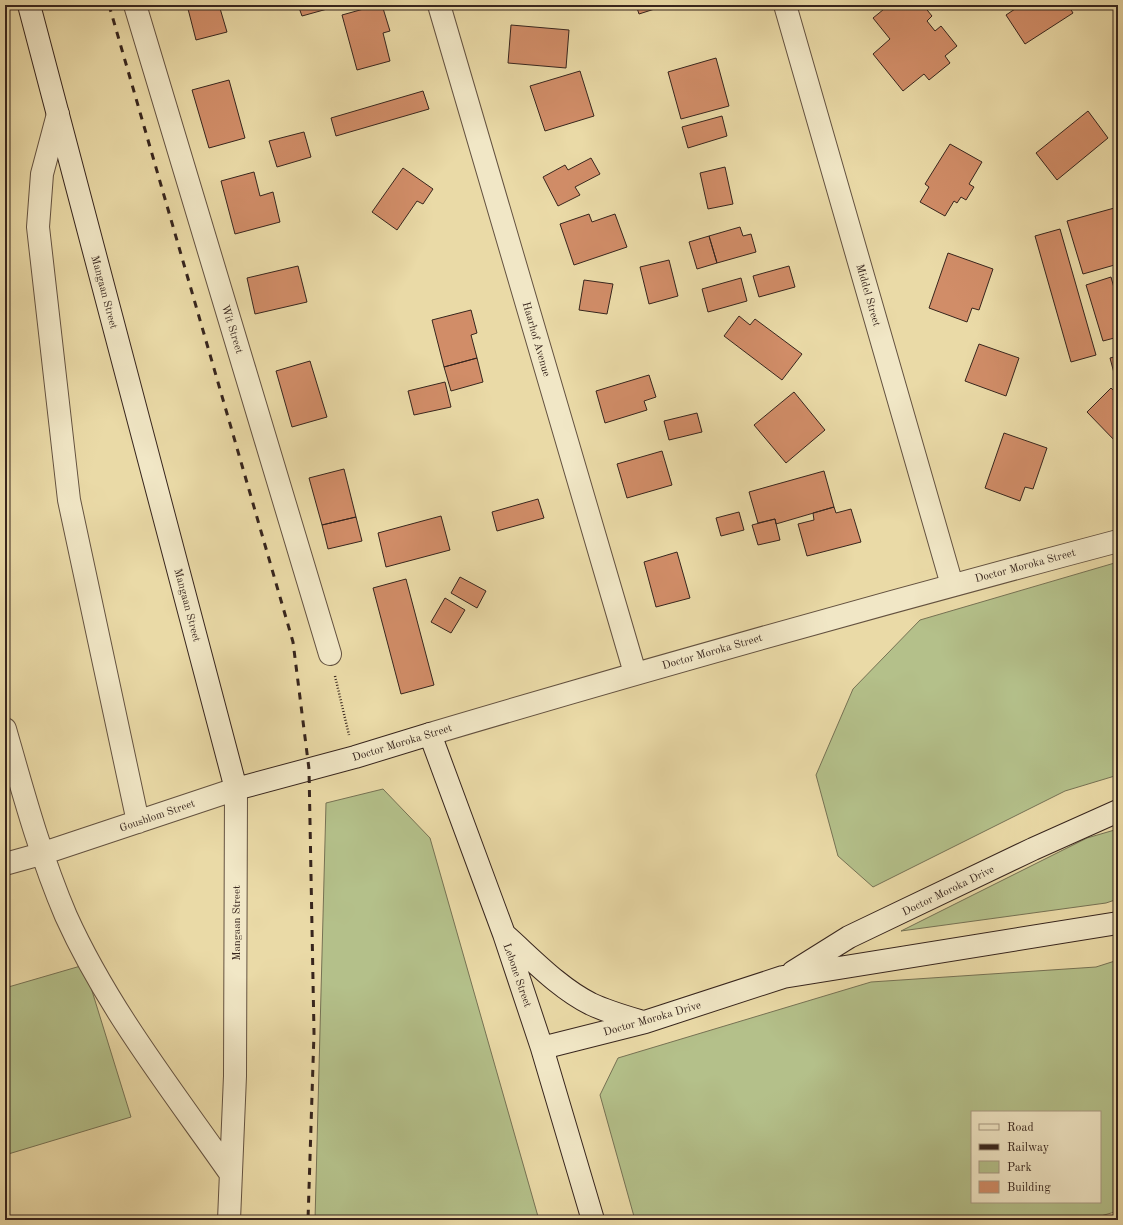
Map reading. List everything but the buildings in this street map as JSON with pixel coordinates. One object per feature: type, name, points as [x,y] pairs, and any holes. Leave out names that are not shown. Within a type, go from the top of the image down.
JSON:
[{"type":"street","name":"Mangaan Street","points":[[29,5],[236,788],[235,1076],[229,1220]]},
{"type":"street","name":"Wit Street","points":[[135,5],[330,654]]},
{"type":"street","name":"Haarhof Avenue","points":[[439,5],[635,673]]},
{"type":"street","name":"Middel Street","points":[[785,5],[952,584]]},
{"type":"street","points":[[58,114],[42,174],[38,227],[67,485],[138,822]]},
{"type":"street","name":"Doctor Moroka Street","points":[[309,769],[355,757],[635,673],[952,584],[1118,541]]},
{"type":"street","points":[[5,729],[41,854],[67,916],[116,1010],[230,1174]]},
{"type":"street","name":"Lebone Street","points":[[430,734],[504,934],[542,1048],[593,1220]]},
{"type":"street","name":"Gousblom Street","points":[[5,864],[41,854],[236,788],[309,769]]},
{"type":"street","name":"Doctor Moroka Drive","points":[[783,978],[849,937],[1033,849],[1118,811]]},
{"type":"street","name":"Doctor Moroka Drive","points":[[542,1048],[645,1022],[783,978],[1118,923]]},
{"type":"street","points":[[504,934],[571,992],[590,1004],[645,1022]]},
{"type":"path","points":[[330,654],[355,757]]},
{"type":"green space","points":[[1118,562],[1118,775],[1065,791],[873,887],[838,856],[816,775],[853,689],[920,620]]},
{"type":"green space","points":[[383,789],[430,838],[539,1220],[315,1220],[326,803]]},
{"type":"green space","points":[[1118,829],[1118,899],[1106,903],[901,931],[1087,838]]},
{"type":"green space","points":[[1118,960],[1118,1211],[1087,1220],[635,1220],[600,1095],[618,1058],[871,982],[1096,967]]},
{"type":"green space","points":[[84,965],[131,1117],[5,1155],[5,988]]},
{"type":"railway","points":[[109,5],[293,642],[309,769],[314,1033],[308,1220]]}]
